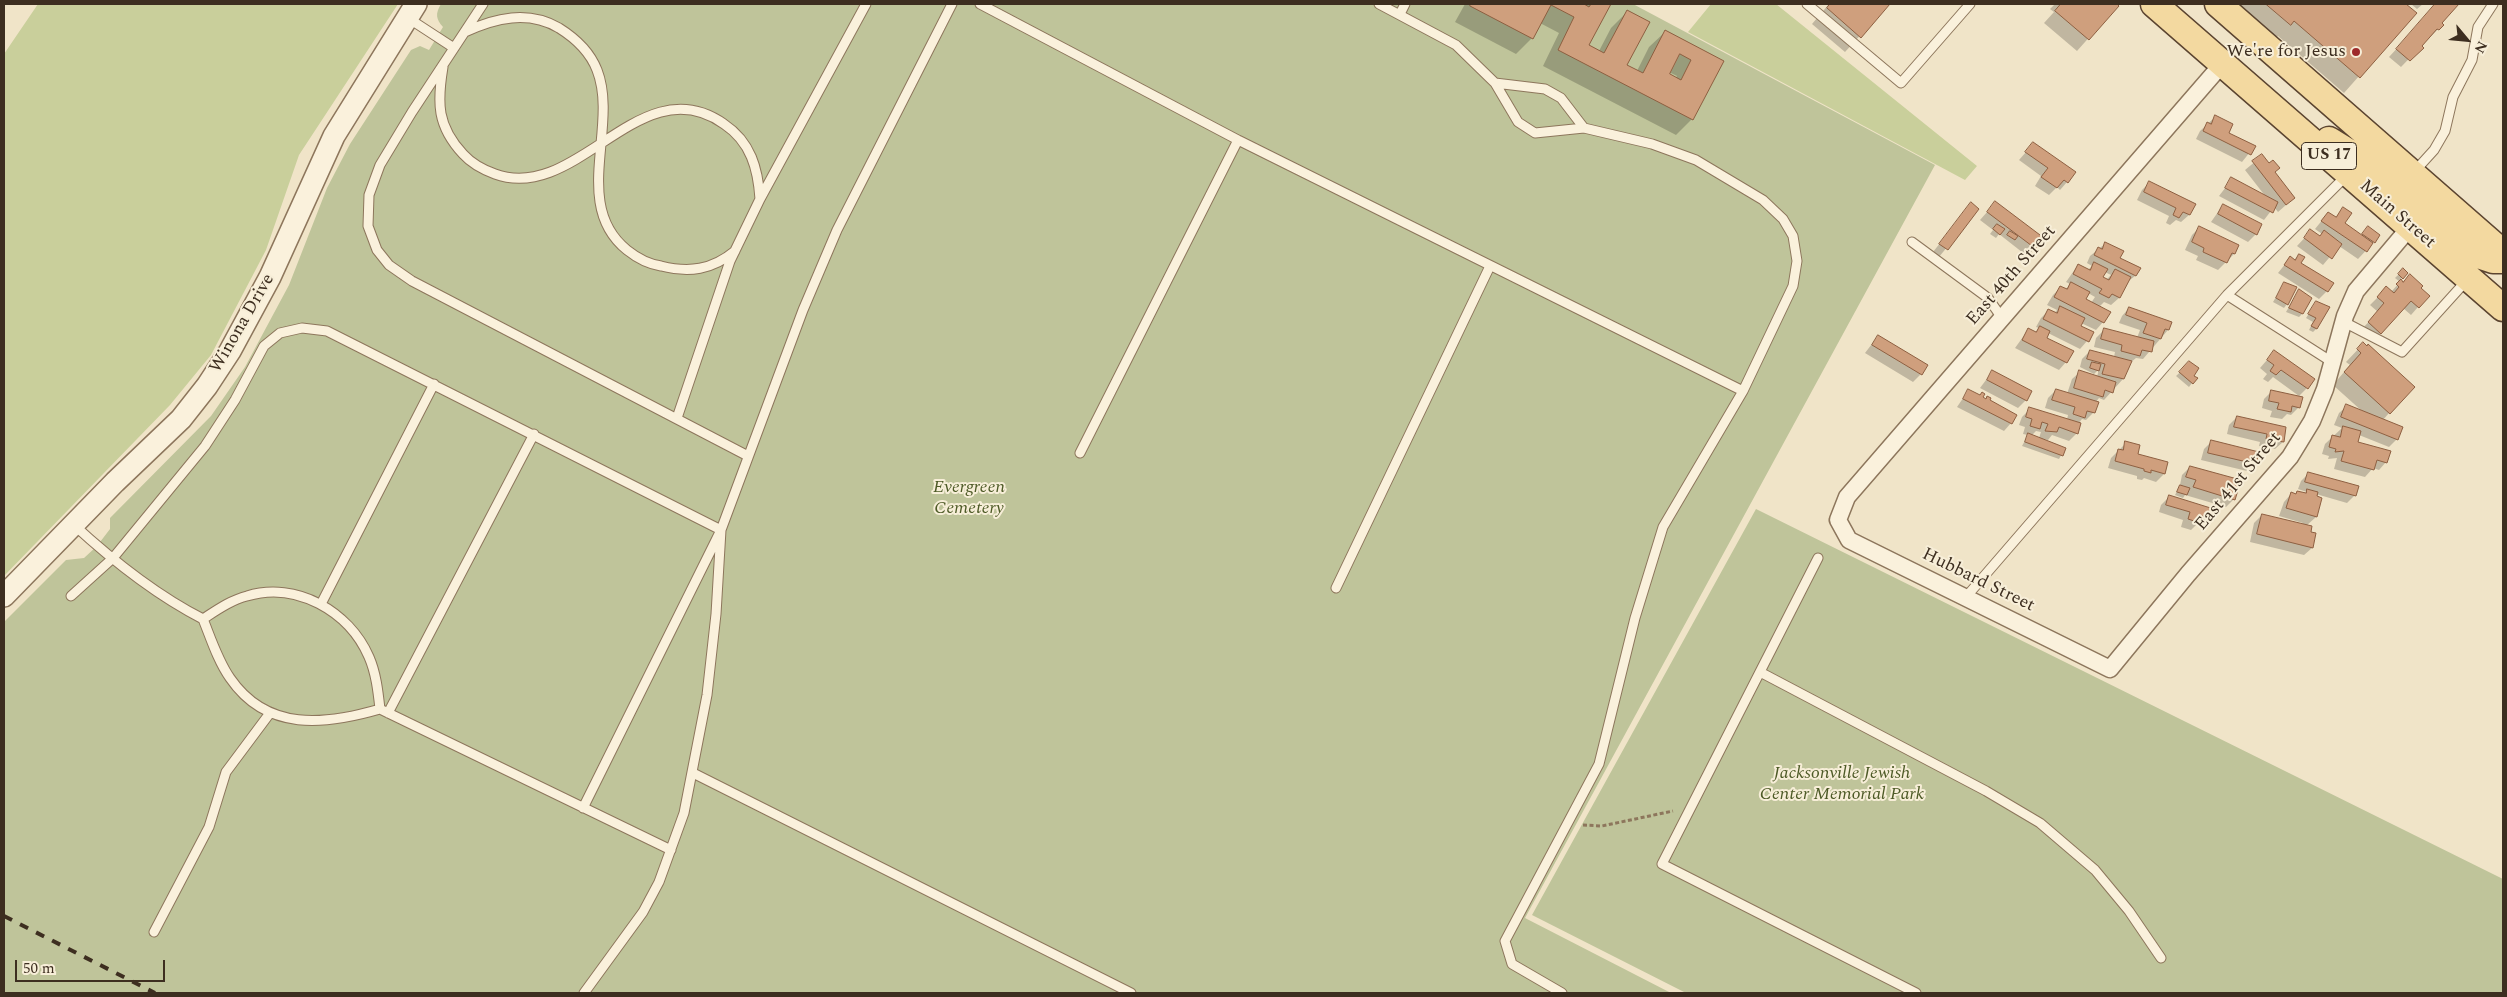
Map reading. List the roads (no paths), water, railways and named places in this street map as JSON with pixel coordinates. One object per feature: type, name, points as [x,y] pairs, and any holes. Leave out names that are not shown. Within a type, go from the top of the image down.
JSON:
[{"type":"main road","name":"Main Street","points":[[2154,4],[2503,308]]},
{"type":"main road","name":"US 17","points":[[2218,4],[2503,253]]},
{"type":"main road","points":[[2267,102],[2363,161],[2478,255],[2493,260],[2503,260]]},
{"type":"street","name":"Winona Drive","points":[[4,596],[73,524],[181,419],[207,386],[230,351],[270,277],[334,136],[412,11]]},
{"type":"street","name":"East 40th Street","points":[[1838,520],[1847,497],[2223,63]]},
{"type":"street","name":"East 41st Street","points":[[2110,669],[2188,574],[2290,457],[2312,421],[2325,390],[2344,322],[2356,291],[2410,227]]},
{"type":"street","name":"Hubbard Street","points":[[1838,520],[1849,540],[2110,669]]},
{"type":"lane","points":[[483,4],[380,165],[369,195],[368,226],[377,250],[389,265],[412,280],[748,456]]},
{"type":"lane","points":[[677,418],[735,251],[760,199],[866,4]]},
{"type":"lane","points":[[583,808],[721,530],[802,310],[836,230],[952,4]]},
{"type":"lane","points":[[980,4],[1238,140],[1743,391]]},
{"type":"lane","points":[[1379,4],[1456,45],[1495,83],[1518,122],[1535,132],[1584,128],[1652,144],[1696,160],[1764,200],[1783,219],[1793,236],[1797,261],[1793,286],[1743,391],[1663,527],[1635,618],[1599,764],[1505,941],[1512,964],[1562,993]]},
{"type":"lane","points":[[1400,14],[1405,4]]},
{"type":"lane","points":[[1807,4],[1901,83],[1970,4]]},
{"type":"lane","points":[[2412,174],[2434,150],[2445,131],[2452,97],[2472,60],[2478,27],[2493,4]]},
{"type":"lane","points":[[412,11],[454,48]]},
{"type":"lane","points":[[465,32],[489,21],[512,17],[531,18],[552,24],[571,36],[586,51],[596,68],[601,87],[598,187],[601,208],[609,228],[626,249],[637,257],[656,265],[676,270],[695,270],[713,266],[735,251]]},
{"type":"lane","points":[[444,64],[439,105],[444,126],[453,143],[468,160],[486,170],[518,179],[538,177],[559,169],[616,132],[656,114],[688,108],[706,114],[733,130],[745,143],[758,174],[760,199]]},
{"type":"lane","points":[[1495,83],[1545,89],[1561,98],[1584,128]]},
{"type":"lane","points":[[1080,453],[1238,140]]},
{"type":"lane","points":[[1966,597],[2226,296],[2349,173]]},
{"type":"lane","points":[[1912,242],[1988,298],[2002,318]]},
{"type":"lane","points":[[1336,588],[1490,266]]},
{"type":"lane","points":[[2344,322],[2402,352],[2469,278]]},
{"type":"lane","points":[[2226,296],[2332,362]]},
{"type":"lane","points":[[71,596],[113,558],[205,446],[235,400],[264,346],[280,333],[302,328],[328,331],[721,530]]},
{"type":"lane","points":[[321,604],[434,384]]},
{"type":"lane","points":[[384,711],[534,434]]},
{"type":"lane","points":[[73,524],[113,558],[178,606],[203,619],[220,661],[230,678],[243,695],[270,713],[301,720],[327,721],[384,711],[671,850]]},
{"type":"lane","points":[[584,993],[643,912],[659,882],[684,814],[707,695],[716,614],[721,530]]},
{"type":"lane","points":[[1818,558],[1662,864],[1916,993]]},
{"type":"lane","points":[[203,619],[247,596],[270,591],[295,594],[321,604],[336,613],[352,629],[369,656],[384,711]]},
{"type":"lane","points":[[1760,672],[1986,791],[2040,823],[2095,870],[2129,911],[2161,958]]},
{"type":"lane","points":[[154,932],[209,827],[226,772],[270,713]]},
{"type":"lane","points":[[693,774],[1132,993]]},
{"type":"railway","points":[[4,916],[155,993]]},
{"type":"place","name":"We're for Jesus","points":[[2356,52]]},
{"type":"park label","name":"Evergreen Cemetery","points":[[969,498]]},
{"type":"park label","name":"Jacksonville Jewish Center Memorial Park","points":[[1842,784]]}]
